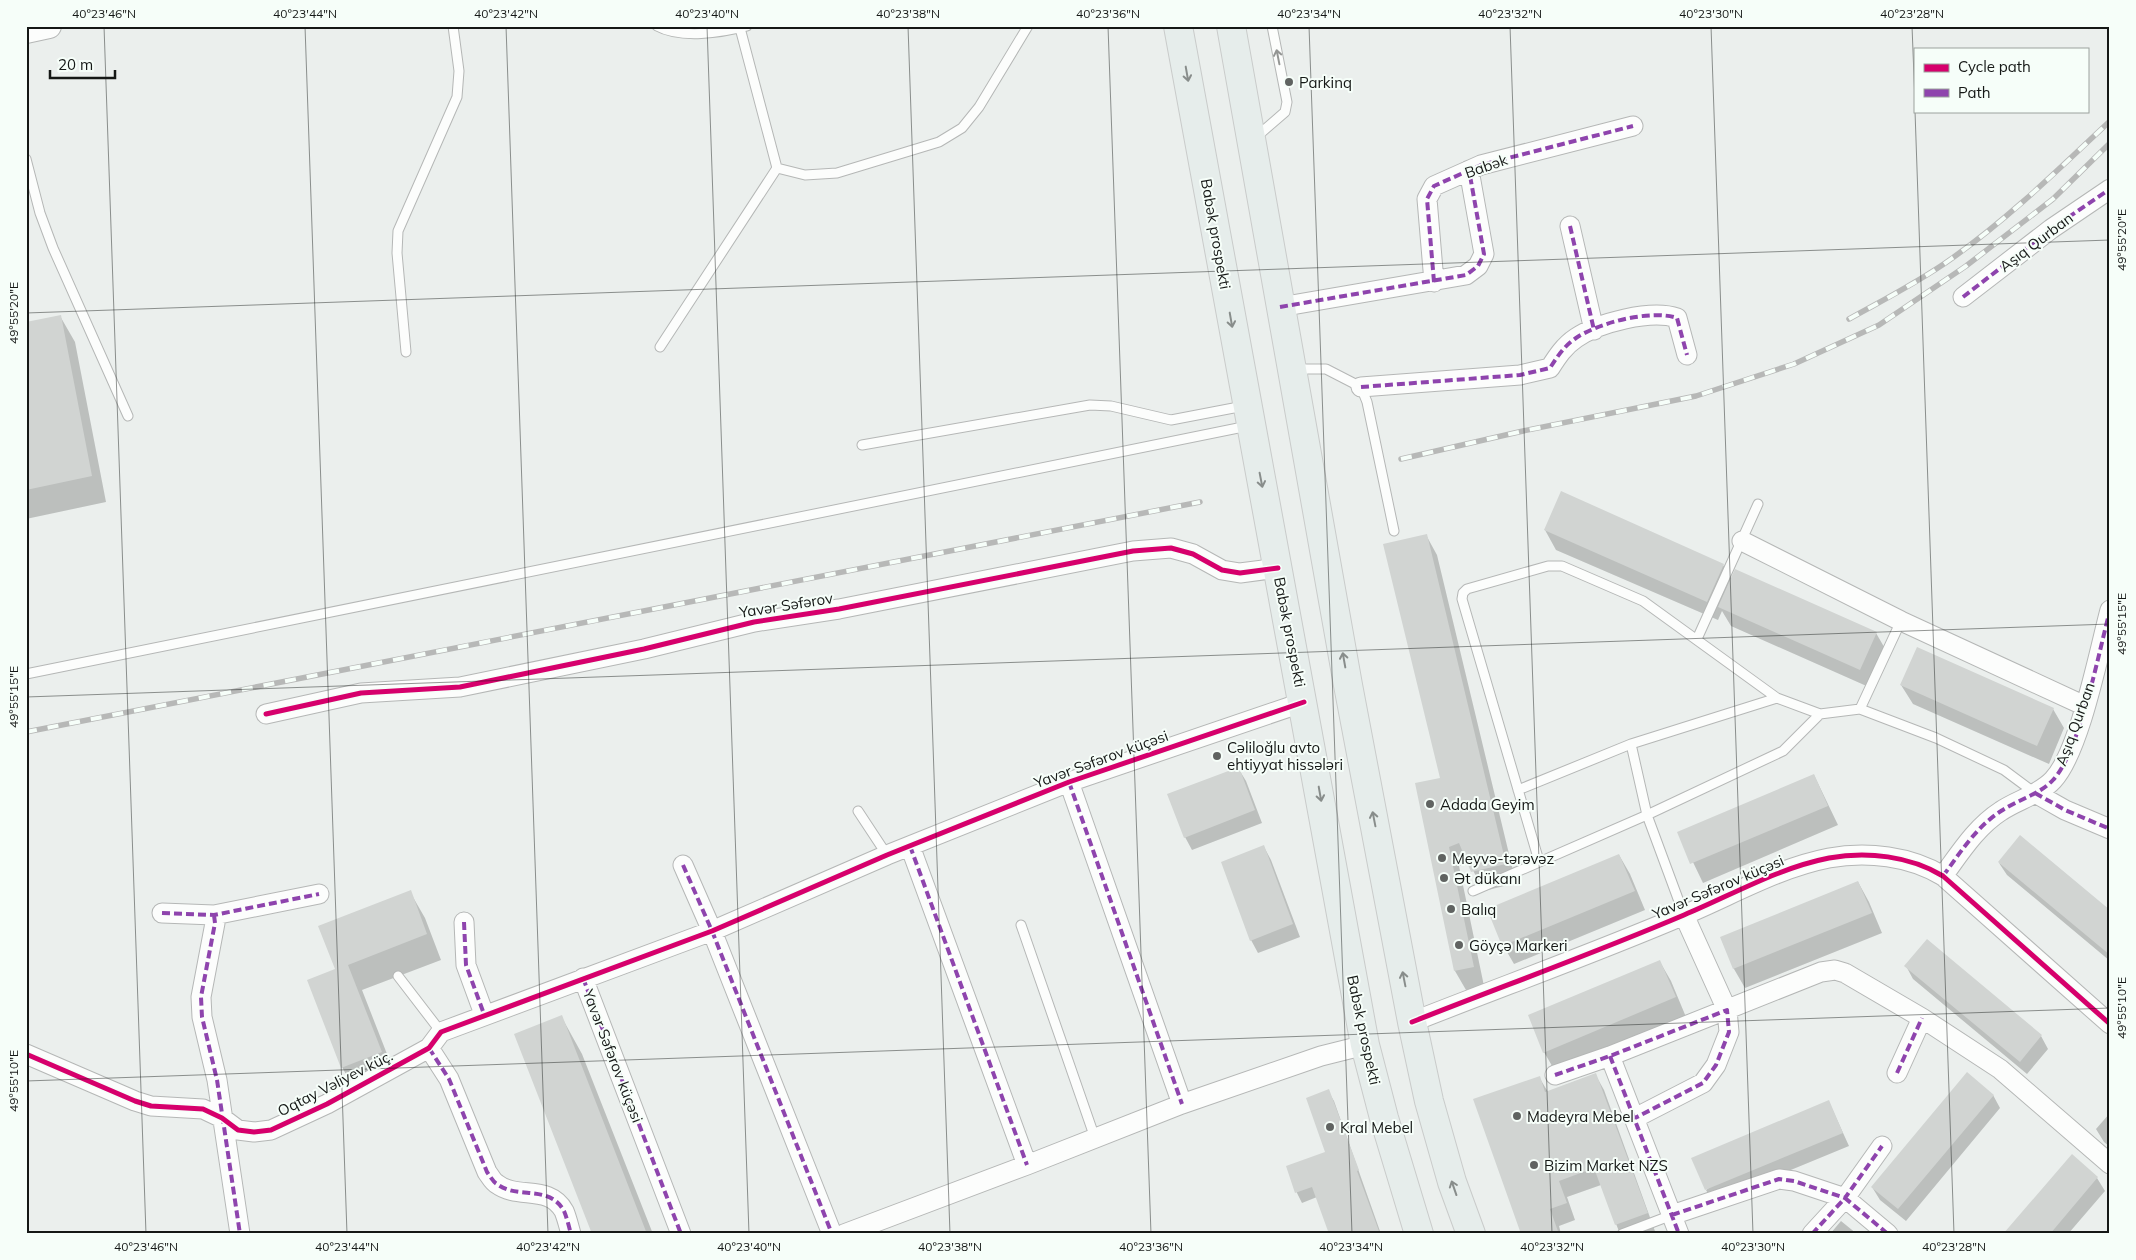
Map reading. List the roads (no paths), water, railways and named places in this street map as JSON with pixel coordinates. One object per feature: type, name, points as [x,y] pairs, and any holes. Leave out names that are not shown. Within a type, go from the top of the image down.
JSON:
[{"type":"main road","name":"Babək prospekti","points":[[1178,26],[1249,416],[1304,702],[1365,1045],[1384,1118],[1419,1234]]},
{"type":"main road","points":[[1231,26],[1291,369],[1412,1022],[1429,1101],[1452,1182],[1470,1234]]},
{"type":"street","points":[[26,31],[49,26]]},
{"type":"street","name":"Babək","points":[[1434,282],[1427,199],[1434,186],[1481,164],[1633,126]]},
{"type":"street","points":[[1280,307],[1466,275],[1478,266],[1484,254],[1470,170]]},
{"type":"street","name":"Aşıq Qurban","points":[[1963,297],[2051,229],[2110,189]]},
{"type":"street","points":[[1570,226],[1594,330]]},
{"type":"street","points":[[1361,387],[1520,375],[1535,372],[1550,368],[1561,351],[1576,338],[1615,322],[1664,314],[1677,318],[1688,355]]},
{"type":"street","points":[[1742,541],[1901,621],[2084,706]]},
{"type":"street","name":"Yavər Səfərov","points":[[266,714],[362,693],[460,687],[644,650],[754,622],[839,609],[1133,551],[1171,548],[1193,554],[1222,570],[1240,572],[1278,568]]},
{"type":"street","name":"Aşıq Qurban","points":[[1943,876],[1981,826],[2001,810],[2035,793],[2053,780],[2066,761],[2084,706],[2110,610]]},
{"type":"street","name":"Yavər Səfərov küçəsi","points":[[681,1234],[583,978],[712,931],[887,855],[1070,782],[1304,702]]},
{"type":"street","name":"Yavər Səfərov küçəsi","points":[[1070,782],[1182,1104]]},
{"type":"street","points":[[2035,793],[2065,810],[2110,829]]},
{"type":"street","points":[[910,846],[1027,1165]]},
{"type":"street","name":"Yavər Səfərov küçəsi","points":[[1412,1022],[1684,915],[1782,871],[1830,858],[1866,856],[1901,859],[1924,865],[1943,876],[2110,1024]]},
{"type":"street","points":[[683,865],[712,931],[832,1234]]},
{"type":"street","points":[[162,913],[214,915],[319,894]]},
{"type":"street","points":[[214,915],[216,923],[201,997],[240,1234]]},
{"type":"street","points":[[1634,1118],[1703,1083],[1716,1065],[1729,1032],[1727,1010],[1684,915]]},
{"type":"street","points":[[464,922],[466,965],[484,1014]]},
{"type":"street","points":[[1554,1074],[1610,1056],[1821,972],[1835,970],[1845,972],[1922,1018],[2000,1069],[2110,1164]]},
{"type":"street","points":[[571,1234],[564,1211],[555,1200],[545,1194],[512,1191],[496,1184],[487,1172],[449,1079],[429,1048],[441,1032],[484,1014],[583,978]]},
{"type":"street","points":[[1897,1073],[1922,1018]]},
{"type":"street","points":[[844,1234],[1182,1104],[1321,1056],[1365,1045]]},
{"type":"street","name":"Oqtay Vəliyev küç.","points":[[26,1054],[135,1101],[151,1106],[203,1109],[222,1118],[238,1130],[254,1132],[271,1130],[327,1104],[429,1048]]},
{"type":"street","points":[[1610,1056],[1679,1234]]},
{"type":"street","points":[[1812,1234],[1845,1198],[1882,1146]]},
{"type":"street","points":[[1672,1215],[1779,1179],[1794,1181],[1845,1198],[1888,1234]]},
{"type":"lane","points":[[406,352],[397,253],[398,231],[458,97],[460,70],[453,26]]},
{"type":"lane","points":[[657,26],[666,31],[700,33],[744,27],[777,168],[660,347]]},
{"type":"lane","points":[[777,168],[805,175],[837,174],[939,142],[962,128],[979,107],[1028,26]]},
{"type":"lane","points":[[1252,141],[1286,112],[1287,102],[1272,26]]},
{"type":"lane","points":[[26,159],[40,213],[53,248],[128,416]]},
{"type":"lane","points":[[1291,369],[1326,369],[1361,387],[1367,402],[1394,531]]},
{"type":"lane","points":[[862,445],[1090,405],[1111,406],[1172,420],[1249,416]]},
{"type":"lane","points":[[26,674],[1249,416]]},
{"type":"lane","points":[[1697,639],[1758,504]]},
{"type":"lane","points":[[1539,861],[1462,599],[1463,593],[1467,590],[1548,566],[1562,566],[1643,601],[1777,698],[1820,714],[1860,709],[1936,738],[2004,770],[2035,793]]},
{"type":"lane","points":[[1860,709],[1901,621]]},
{"type":"lane","points":[[1518,790],[1631,744],[1777,698]]},
{"type":"lane","points":[[1473,891],[1647,816],[1783,751],[1820,714]]},
{"type":"lane","points":[[1631,744],[1647,816],[1684,915]]},
{"type":"lane","points":[[858,811],[887,855]]},
{"type":"lane","points":[[1021,925],[1095,1138]]},
{"type":"lane","points":[[398,976],[441,1032]]},
{"type":"lane","points":[[1622,1234],[1672,1215]]},
{"type":"railway","points":[[1849,319],[1926,275],[1972,244],[2033,193],[2110,121]]},
{"type":"railway","points":[[1401,459],[1523,431],[1696,396],[1794,364],[1879,325],[1966,266],[2053,199],[2110,143]]},
{"type":"railway","points":[[26,732],[1200,502]]},
{"type":"place","name":"Parkinq","points":[[1289,82]]},
{"type":"place","name":"Cəliloğlu avto ehtiyyat hissələri","points":[[1217,756]]},
{"type":"place","name":"Adada Geyim","points":[[1430,804]]},
{"type":"place","name":"Meyvə-tərəvəz","points":[[1442,858]]},
{"type":"place","name":"Ət dükanı","points":[[1444,878]]},
{"type":"place","name":"Balıq","points":[[1451,909]]},
{"type":"place","name":"Göyçə Markeri","points":[[1459,945]]},
{"type":"place","name":"Madeyra Mebel","points":[[1517,1116]]},
{"type":"place","name":"Kral Mebel","points":[[1330,1127]]},
{"type":"place","name":"Bizim Market NZS","points":[[1534,1165]]}]
